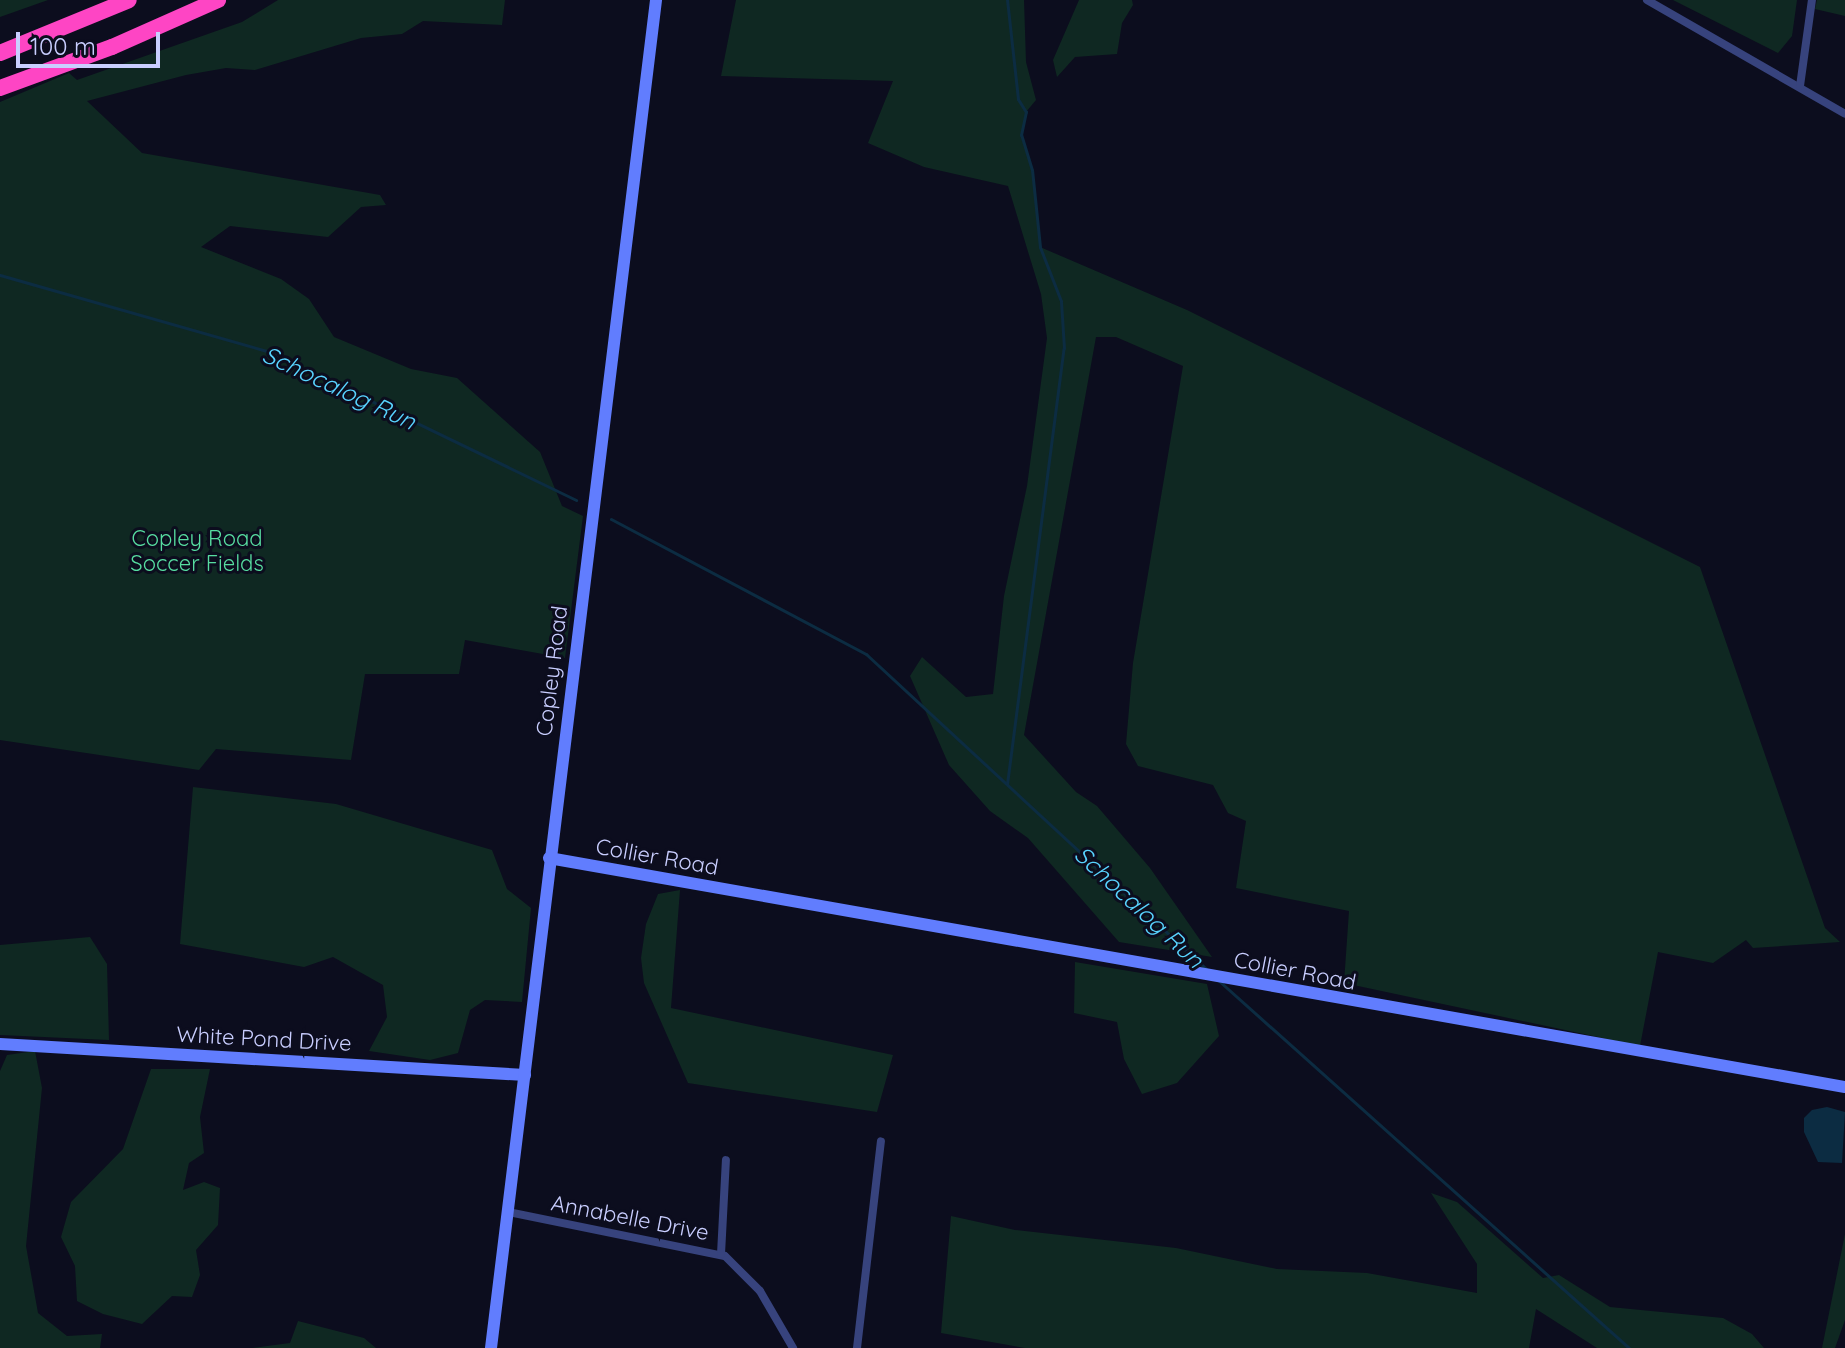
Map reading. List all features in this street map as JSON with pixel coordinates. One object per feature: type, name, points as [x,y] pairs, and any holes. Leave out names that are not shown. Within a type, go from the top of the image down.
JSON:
[{"type":"highway","points":[[0,53],[129,0]]},
{"type":"highway","points":[[0,88],[112,47],[218,0]]},
{"type":"street","name":"Copley Road","points":[[491,1348],[656,0]]},
{"type":"street","points":[[1647,0],[1845,114]]},
{"type":"street","points":[[1800,86],[1812,0]]},
{"type":"street","name":"Collier Road","points":[[549,858],[1845,1087]]},
{"type":"street","name":"White Pond Drive","points":[[0,1044],[525,1075]]},
{"type":"street","points":[[857,1348],[881,1141]]},
{"type":"street","points":[[721,1254],[726,1160]]},
{"type":"street","name":"Annabelle Drive","points":[[508,1212],[721,1254],[738,1265],[760,1291],[793,1348]]},
{"type":"green space","points":[[0,0],[48,0],[0,17]]},
{"type":"green space","name":"Copley Road Soccer Fields","points":[[278,0],[505,0],[502,25],[423,21],[402,34],[361,38],[255,70],[226,68],[186,75],[87,101],[142,153],[380,195],[386,205],[361,207],[328,237],[230,226],[201,247],[281,279],[309,299],[334,337],[411,369],[457,378],[540,452],[562,506],[583,516],[565,658],[465,640],[459,674],[365,674],[351,760],[216,749],[199,770],[0,740],[0,102],[69,73],[77,80],[242,22]]},
{"type":"green space","points":[[736,0],[1024,0],[1026,62],[1036,100],[1026,112],[1021,136],[1032,170],[1040,247],[1187,310],[1700,567],[1825,928],[1840,942],[1753,948],[1746,940],[1713,963],[1658,952],[1640,1046],[1344,983],[1349,911],[1236,888],[1246,821],[1228,813],[1213,785],[1138,766],[1126,744],[1133,663],[1183,366],[1116,337],[1096,337],[1024,735],[1076,792],[1097,806],[1150,868],[1212,957],[1119,942],[1028,838],[990,811],[949,765],[910,676],[922,657],[966,697],[993,694],[1004,596],[1027,486],[1047,338],[1041,294],[1008,186],[924,167],[868,143],[893,81],[721,76]]},
{"type":"green space","points":[[1079,0],[1132,0],[1133,5],[1122,23],[1117,54],[1075,57],[1057,77],[1053,60]]},
{"type":"green space","points":[[1673,0],[1797,0],[1792,36],[1778,53]]},
{"type":"green space","points":[[1817,0],[1845,0],[1845,16],[1815,9]]},
{"type":"green space","points":[[193,787],[336,804],[492,850],[507,889],[531,908],[522,1002],[485,1000],[470,1010],[458,1053],[430,1060],[369,1051],[387,1017],[383,985],[333,957],[304,967],[180,944]]},
{"type":"green space","points":[[680,890],[671,1008],[893,1055],[877,1112],[688,1083],[644,983],[641,958],[646,924],[658,894]]},
{"type":"green space","points":[[90,937],[107,964],[109,1040],[0,1035],[0,945]]},
{"type":"green space","points":[[1075,962],[1207,984],[1219,1036],[1177,1083],[1142,1094],[1124,1059],[1117,1022],[1074,1013]]},
{"type":"green space","points":[[35,1051],[42,1088],[26,1246],[38,1313],[67,1336],[102,1334],[100,1348],[0,1348],[0,1071],[7,1055]]},
{"type":"green space","points":[[151,1069],[210,1069],[200,1117],[204,1153],[189,1163],[183,1190],[204,1182],[220,1188],[218,1225],[196,1250],[200,1275],[192,1297],[172,1296],[142,1324],[103,1314],[77,1301],[75,1266],[61,1237],[71,1202],[123,1149]]},
{"type":"green space","points":[[1431,1193],[1457,1202],[1543,1278],[1559,1275],[1610,1307],[1723,1318],[1752,1334],[1764,1348],[1597,1348],[1536,1309],[1529,1348],[1025,1348],[941,1333],[951,1216],[1015,1230],[1176,1248],[1277,1269],[1367,1273],[1477,1293],[1477,1264]]},
{"type":"green space","points":[[1845,1234],[1845,1320],[1835,1348],[1822,1348]]},
{"type":"green space","points":[[298,1321],[364,1338],[376,1348],[252,1348],[290,1343]]},
{"type":"water","points":[[1827,1107],[1845,1112],[1842,1163],[1818,1162],[1804,1132],[1804,1118],[1812,1110]]},
{"type":"waterway","points":[[1007,0],[1018,99],[1026,112],[1021,135],[1032,170],[1040,247],[1061,301],[1064,348],[1007,784]]},
{"type":"waterway","name":"Schocalog Run","points":[[0,275],[270,352],[576,500]]},
{"type":"waterway","name":"Schocalog Run","points":[[611,519],[866,654],[1207,970]]},
{"type":"waterway","name":"Schocalog Run","points":[[1218,980],[1629,1348]]}]
